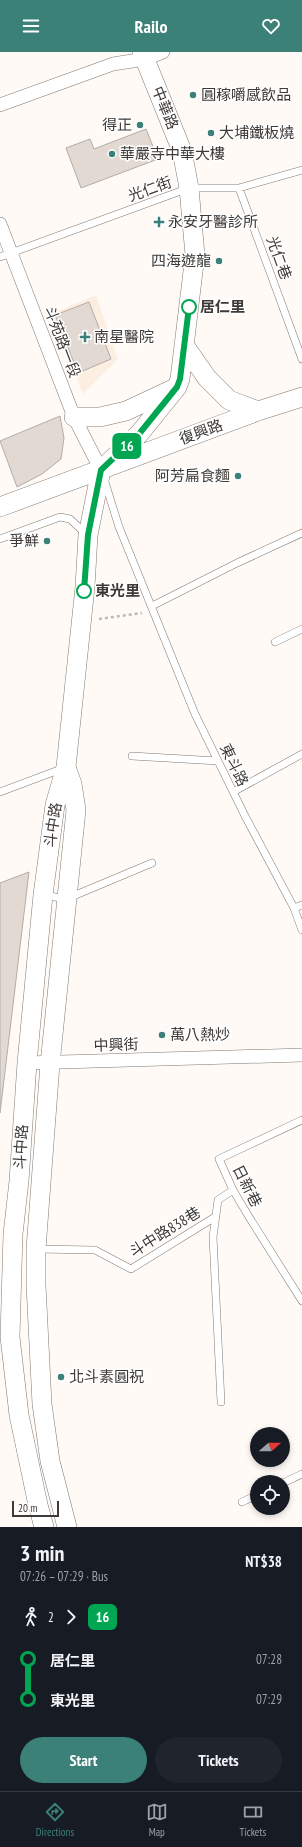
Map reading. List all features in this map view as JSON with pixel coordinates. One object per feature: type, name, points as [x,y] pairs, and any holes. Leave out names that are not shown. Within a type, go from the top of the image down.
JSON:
[{"type":"main road","name":"中華路","points":[[101,470],[139,434],[177,387],[180,379],[195,255],[189,188],[182,151],[144,55]]},
{"type":"main road","points":[[184,345],[207,378],[229,400],[258,411]]},
{"type":"main road","points":[[74,417],[100,417],[126,411],[177,387]]},
{"type":"main road","name":"復興路","points":[[0,507],[258,411],[302,397]]},
{"type":"main road","name":"斗中路","points":[[44,1527],[19,1415],[10,1337],[13,1234],[19,1181],[27,1063],[43,895],[55,805],[66,767],[81,622],[88,535],[101,470]]},
{"type":"main road","name":"斗中路","points":[[66,767],[72,784],[76,810],[50,1064],[36,1249],[36,1285],[42,1404],[50,1461],[68,1527]]},
{"type":"street","points":[[0,105],[113,64],[144,55],[163,52]]},
{"type":"street","name":"斗苑路一段","points":[[0,224],[5,255],[74,417],[101,470]]},
{"type":"street","name":"中興街","points":[[27,1063],[50,1064],[302,1055]]},
{"type":"lane","name":"光仁街","points":[[5,255],[189,188],[239,188],[302,170]]},
{"type":"lane","name":"光仁巷","points":[[239,188],[302,359]]},
{"type":"lane","name":"東斗路","points":[[101,470],[119,527],[195,714],[233,792],[294,908],[302,930]]},
{"type":"lane","points":[[0,539],[60,517],[70,519],[88,535]]},
{"type":"lane","points":[[153,609],[237,563],[302,533]]},
{"type":"lane","points":[[275,642],[302,629]]},
{"type":"lane","points":[[233,792],[302,754]]},
{"type":"lane","points":[[132,756],[218,760]]},
{"type":"lane","points":[[0,792],[66,767]]},
{"type":"lane","points":[[43,895],[66,899],[152,863]]},
{"type":"lane","points":[[294,908],[302,905]]},
{"type":"lane","name":"日新巷","points":[[302,1120],[219,1159],[233,1190],[302,1301]]},
{"type":"lane","name":"斗中路838巷","points":[[221,1402],[212,1237],[218,1200],[233,1190]]},
{"type":"lane","name":"斗中路838巷","points":[[36,1249],[95,1250],[131,1269],[215,1216]]},
{"type":"lane","points":[[290,1480],[302,1474]]},
{"type":"lane","points":[[242,1502],[250,1498]]},
{"type":"path","points":[[81,622],[153,609]]},
{"type":"shaded area","name":"南星醫院","points":[[96,295],[118,359],[83,394],[51,314]]},
{"type":"building","name":"華嚴寺中華大樓","points":[[146,129],[158,159],[81,188],[66,148],[90,139],[94,149]]},
{"type":"building","name":"南星醫院","points":[[89,302],[111,359],[78,373],[55,315]]},
{"type":"building","points":[[60,416],[64,438],[61,459],[42,474],[17,487],[0,441]]},
{"type":"building","points":[[29,872],[0,1113],[0,883]]},
{"type":"bus line","name":"16","points":[[84,591],[88,535],[101,470],[139,434],[177,387],[180,379],[189,307]]},
{"type":"place","name":"圓稼嚼感飲品","points":[[193,95]]},
{"type":"place","name":"得正","points":[[140,125]]},
{"type":"place","name":"大埔鐵板燒","points":[[211,133]]},
{"type":"place","name":"華嚴寺中華大樓","points":[[112,154]]},
{"type":"place","name":"永安牙醫診所","points":[[159,222]]},
{"type":"place","name":"四海遊龍","points":[[219,261]]},
{"type":"place","name":"居仁里","points":[[189,307]]},
{"type":"place","name":"南星醫院","points":[[85,337]]},
{"type":"place","name":"阿芳扁食麵","points":[[238,476]]},
{"type":"place","name":"爭鮮","points":[[47,541]]},
{"type":"place","name":"東光里","points":[[84,591]]},
{"type":"place","name":"萬八熱炒","points":[[162,1035]]},
{"type":"place","name":"北斗素圓祝","points":[[61,1377]]}]
